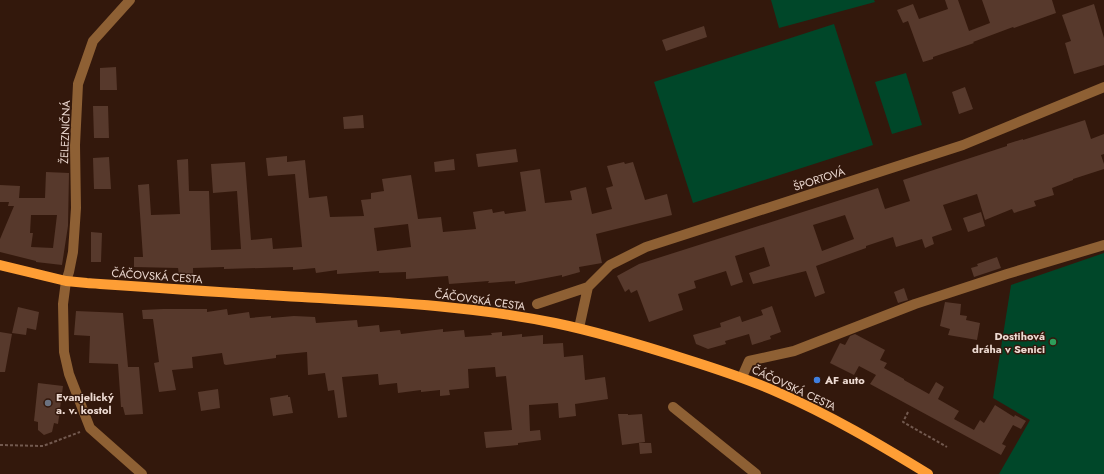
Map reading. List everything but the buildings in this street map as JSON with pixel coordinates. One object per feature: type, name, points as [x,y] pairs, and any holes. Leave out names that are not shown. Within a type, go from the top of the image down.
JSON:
[{"type":"main road","name":"ČÁČOVSKÁ CESTA","points":[[0,265],[66,281],[438,306],[495,312],[579,328],[655,349],[742,377],[778,392],[861,433],[928,474]]},
{"type":"street","name":"ŽELEZNIČNÁ","points":[[90,428],[69,374],[64,352],[63,304],[66,281],[73,252],[76,208],[75,145],[78,84],[93,41],[130,0]]},
{"type":"street","name":"ŠPORTOVÁ","points":[[588,287],[610,265],[646,247],[963,145],[1104,87]]},
{"type":"street","points":[[742,377],[749,361],[794,351],[915,304],[1007,274],[1104,246]]},
{"type":"street","points":[[537,304],[588,287]]},
{"type":"street","points":[[579,328],[588,287]]},
{"type":"street","points":[[673,407],[756,474]]},
{"type":"street","points":[[90,428],[142,474]]},
{"type":"path","points":[[908,412],[903,422],[947,447]]},
{"type":"path","points":[[0,445],[43,446],[90,428]]},
{"type":"green space","points":[[771,0],[874,0],[875,2],[779,28]]},
{"type":"green space","points":[[834,24],[873,145],[693,203],[654,82]]},
{"type":"green space","points":[[906,73],[922,125],[892,134],[875,82]]},
{"type":"green space","name":"Dostihová dráha v Senici","points":[[1104,253],[1104,474],[999,474],[1030,420],[993,398],[1011,285]]},
{"type":"place","name":"Dostihová dráha v Senici","points":[[1053,342]]},
{"type":"place","name":"AF auto","points":[[817,380]]},
{"type":"place","name":"Evanjelický a. v. kostol","points":[[48,403]]}]
